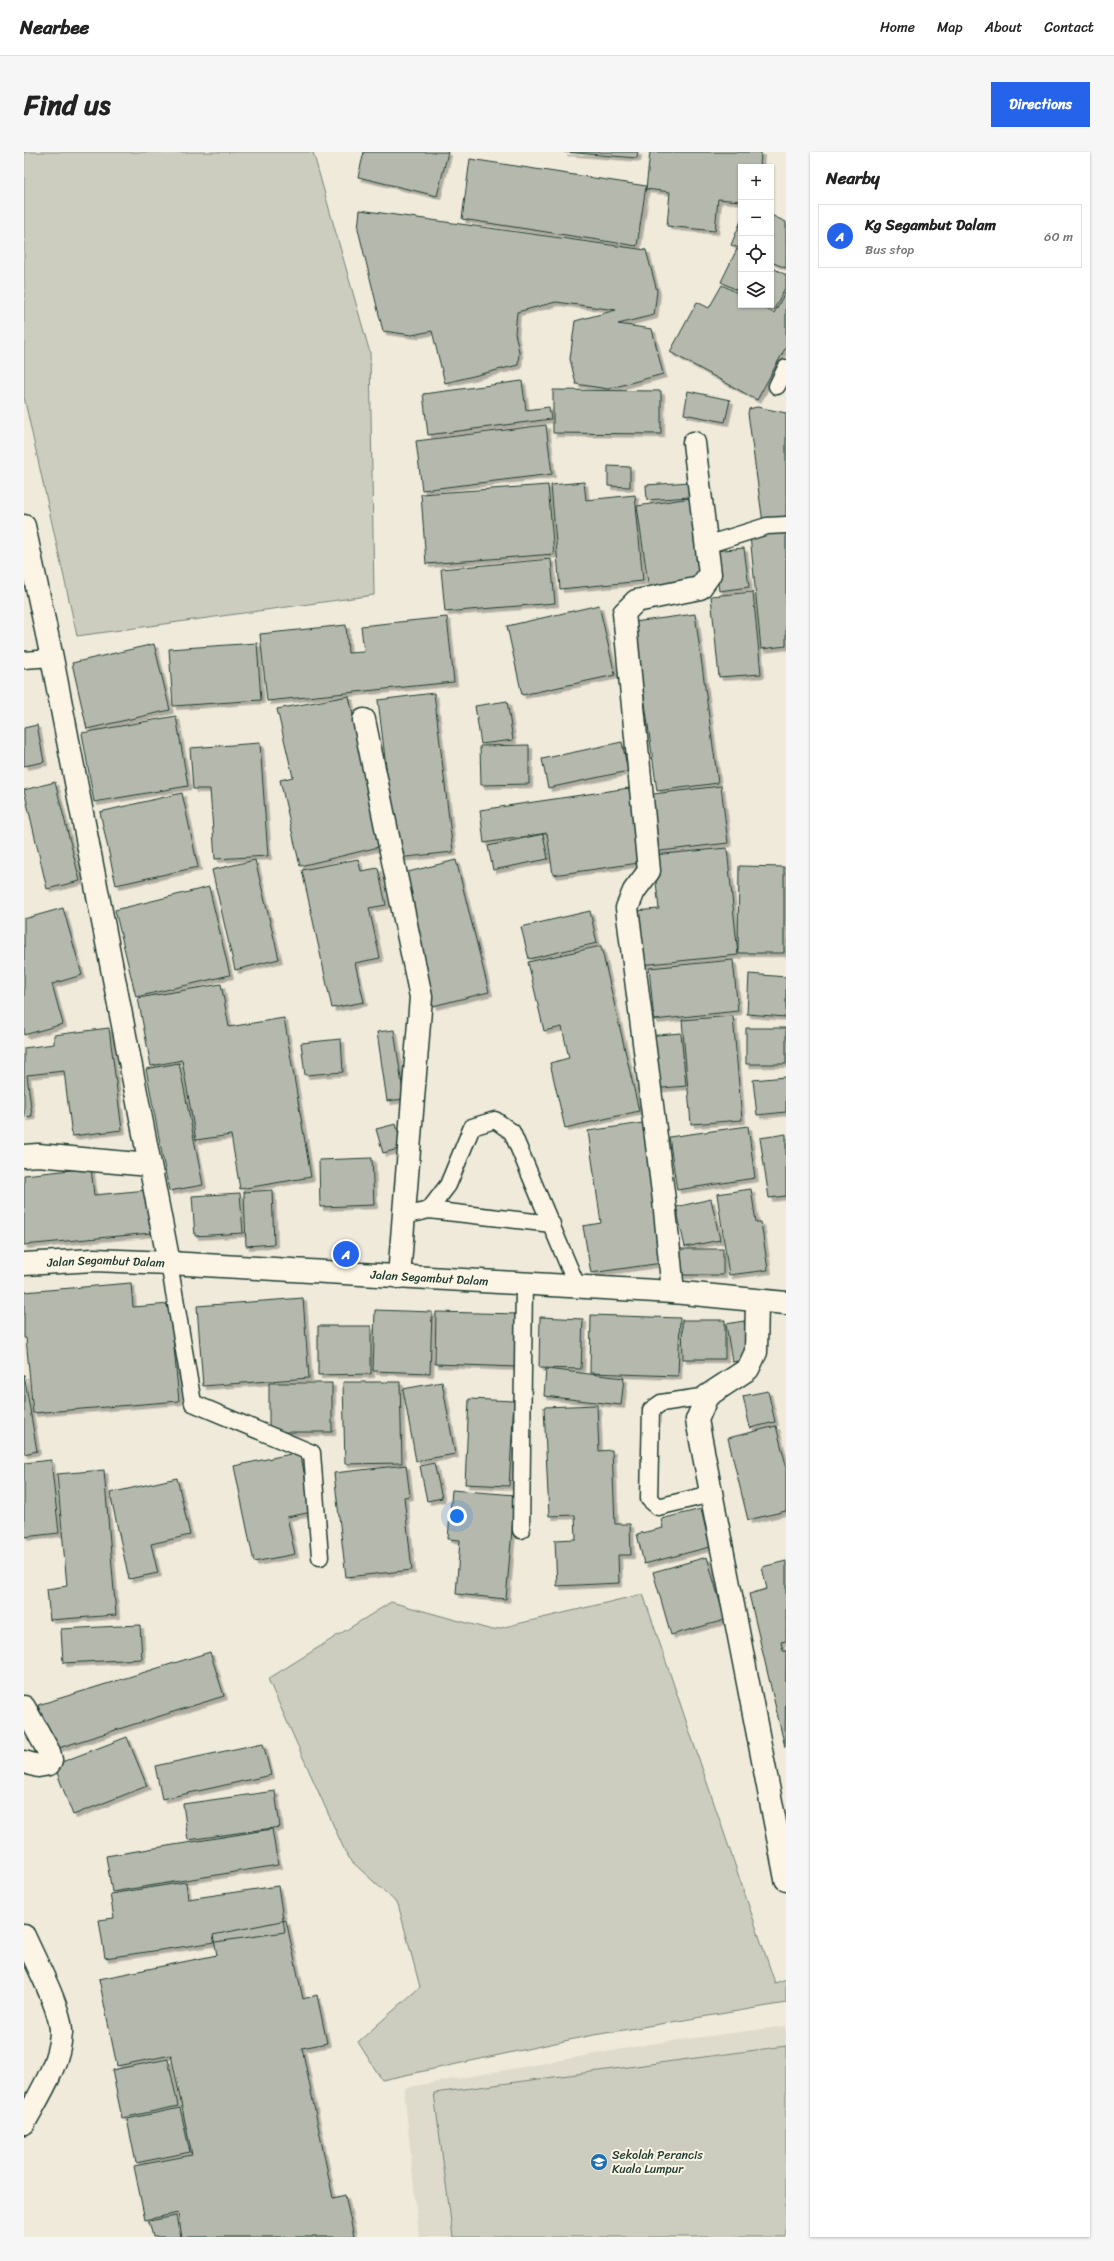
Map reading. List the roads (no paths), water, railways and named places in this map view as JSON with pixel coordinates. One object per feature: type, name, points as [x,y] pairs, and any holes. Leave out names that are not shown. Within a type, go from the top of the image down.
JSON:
[{"type":"street","points":[[673,1292],[664,1200],[627,908],[634,891],[649,871],[624,614],[636,601],[700,588],[710,574],[694,443]]},
{"type":"street","points":[[24,526],[52,658],[169,1263]]},
{"type":"street","points":[[364,720],[421,997],[399,1277]]},
{"type":"street","points":[[24,1156],[38,1155],[149,1165]]},
{"type":"street","name":"Jalan Segambut Dalam","points":[[24,1264],[94,1260],[169,1263],[673,1292],[786,1303]]},
{"type":"street","points":[[757,1301],[756,1352],[748,1369],[707,1396],[697,1420],[786,1879]]},
{"type":"street","points":[[24,1707],[49,1752],[51,1760],[48,1764],[43,1766],[24,1762]]},
{"type":"street","points":[[24,1936],[57,2010],[61,2032],[53,2069],[24,2123]]},
{"type":"lane","points":[[777,386],[786,368]]},
{"type":"lane","points":[[706,545],[767,526],[786,525]]},
{"type":"lane","points":[[24,660],[52,658]]},
{"type":"lane","points":[[429,1210],[448,1185],[472,1127],[495,1120],[512,1132],[577,1286]]},
{"type":"lane","points":[[404,1216],[429,1210],[552,1224]]},
{"type":"lane","points":[[169,1263],[193,1402],[312,1453],[320,1557]]},
{"type":"lane","points":[[521,1530],[524,1283]]},
{"type":"lane","points":[[707,1396],[661,1403],[652,1410],[649,1499],[658,1507],[711,1494]]},
{"type":"place","name":"Kg Segambut Dalam","points":[[346,1254]]},
{"type":"place","name":"Sekolah Perancis Kuala Lumpur","points":[[599,2162]]}]
